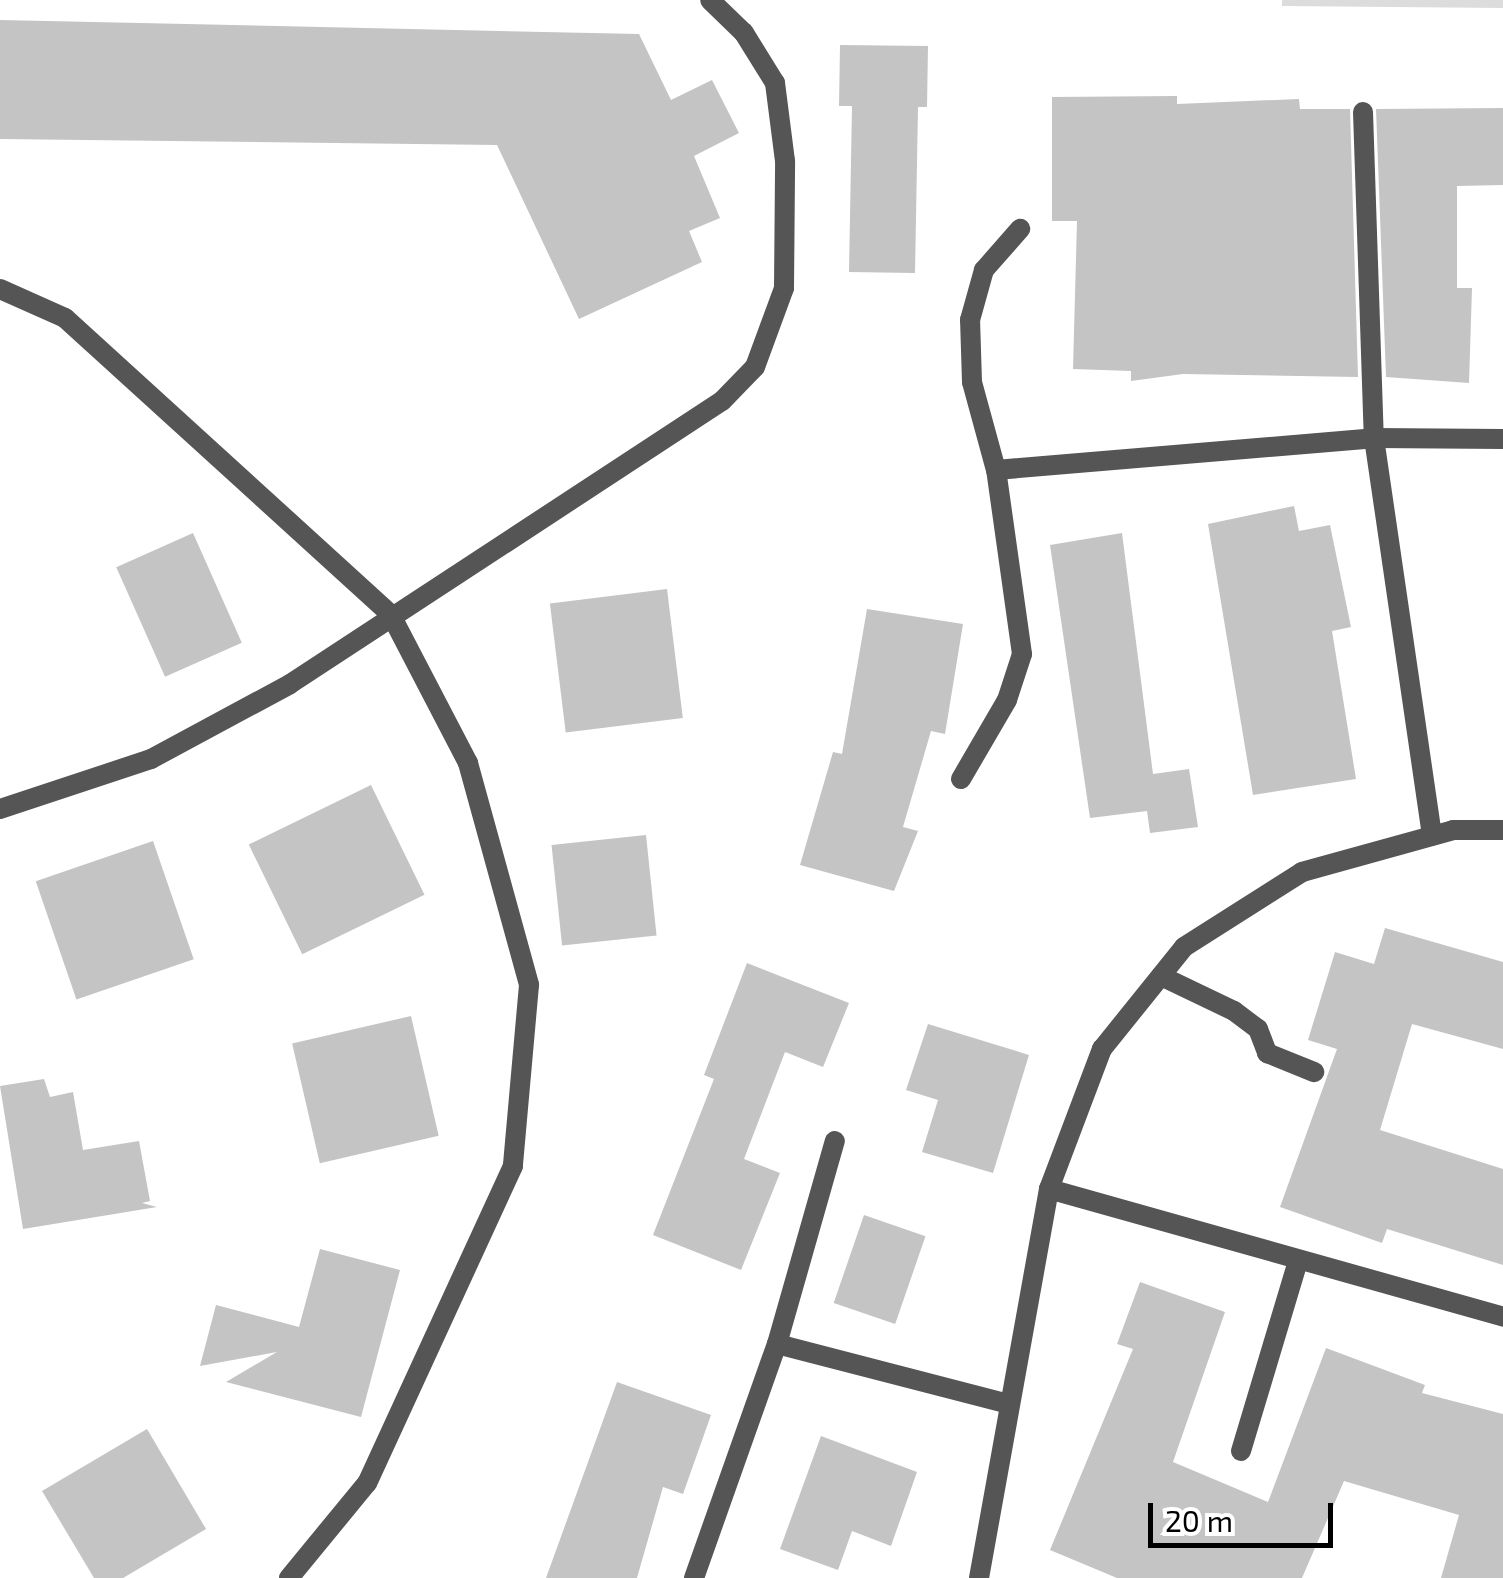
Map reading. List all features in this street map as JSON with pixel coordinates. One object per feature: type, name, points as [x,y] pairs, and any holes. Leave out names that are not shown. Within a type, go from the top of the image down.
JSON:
[{"type":"lane","points":[[0,809],[151,759],[290,684],[722,402],[756,367],[784,288],[785,160],[775,83],[744,33],[710,0]]},
{"type":"lane","points":[[1363,112],[1374,438],[1432,836]]},
{"type":"lane","points":[[962,779],[1007,700],[1022,654],[996,470],[972,382],[970,320],[984,270],[1020,230]]},
{"type":"lane","points":[[0,290],[64,318],[391,615],[468,763],[529,985],[512,1166],[367,1482],[289,1578]]},
{"type":"lane","points":[[996,470],[1374,438],[1503,438]]},
{"type":"lane","points":[[979,1578],[1005,1403],[1049,1189],[1102,1048],[1184,947],[1302,872],[1432,836],[1503,830]]},
{"type":"lane","points":[[1161,976],[1234,1010],[1258,1030],[1267,1054],[1314,1072]]},
{"type":"lane","points":[[694,1578],[778,1344],[835,1141]]},
{"type":"lane","points":[[1049,1189],[1503,1317]]},
{"type":"lane","points":[[1241,1451],[1298,1261]]},
{"type":"lane","points":[[778,1344],[1005,1403]]},
{"type":"shaded area","points":[[1282,0],[1503,0],[1503,8],[1282,6]]},
{"type":"building","points":[[0,20],[639,34],[671,100],[712,80],[739,133],[694,156],[720,218],[689,231],[702,262],[579,319],[497,145],[0,139]]},
{"type":"building","points":[[840,45],[928,46],[927,107],[918,107],[915,273],[849,272],[852,106],[839,106]]},
{"type":"building","points":[[1177,96],[1177,104],[1299,99],[1300,109],[1350,109],[1358,377],[1183,374],[1131,381],[1131,371],[1073,369],[1077,221],[1052,221],[1052,97]]},
{"type":"building","points":[[1503,108],[1503,185],[1457,186],[1457,288],[1472,288],[1469,383],[1386,377],[1376,109]]},
{"type":"building","points":[[1294,506],[1299,531],[1330,525],[1351,627],[1332,631],[1356,779],[1253,795],[1208,524]]},
{"type":"building","points":[[193,533],[242,643],[165,677],[116,567]]},
{"type":"building","points":[[1122,533],[1153,774],[1189,769],[1198,827],[1150,833],[1147,811],[1090,818],[1050,545]]},
{"type":"building","points":[[667,589],[683,718],[566,732],[550,603]]},
{"type":"building","points":[[867,609],[963,624],[945,734],[931,731],[903,827],[918,831],[894,891],[800,865],[833,752],[842,754]]},
{"type":"building","points":[[371,785],[424,895],[302,954],[249,845]]},
{"type":"building","points":[[646,835],[657,935],[562,945],[552,845]]},
{"type":"building","points":[[153,841],[194,959],[76,1000],[36,881]]},
{"type":"building","points":[[1385,928],[1503,962],[1503,1049],[1412,1024],[1380,1130],[1503,1169],[1503,1265],[1387,1229],[1382,1243],[1280,1207],[1337,1049],[1308,1040],[1335,952],[1374,964]]},
{"type":"building","points":[[747,963],[849,1003],[823,1067],[785,1052],[744,1159],[780,1173],[741,1270],[653,1235],[714,1079],[704,1075]]},
{"type":"building","points":[[411,1016],[439,1136],[320,1163],[292,1043]]},
{"type":"building","points":[[928,1024],[1029,1055],[993,1173],[922,1152],[938,1100],[906,1090]]},
{"type":"building","points":[[44,1079],[50,1097],[73,1092],[83,1150],[139,1141],[150,1201],[142,1203],[157,1207],[23,1229],[0,1086]]},
{"type":"building","points":[[864,1215],[925,1236],[895,1324],[834,1303]]},
{"type":"building","points":[[320,1249],[400,1270],[361,1417],[226,1382],[277,1352],[200,1366],[216,1305],[299,1327]]},
{"type":"building","points":[[1140,1282],[1225,1312],[1173,1462],[1268,1502],[1326,1348],[1425,1385],[1422,1393],[1503,1414],[1503,1578],[1441,1578],[1459,1515],[1344,1481],[1302,1578],[1117,1578],[1050,1550],[1133,1349],[1117,1344]]},
{"type":"building","points":[[617,1382],[711,1415],[683,1494],[663,1487],[637,1578],[546,1578]]},
{"type":"building","points":[[147,1429],[206,1529],[123,1578],[94,1578],[42,1491]]},
{"type":"building","points":[[821,1436],[917,1472],[891,1546],[852,1531],[838,1570],[780,1549]]}]
